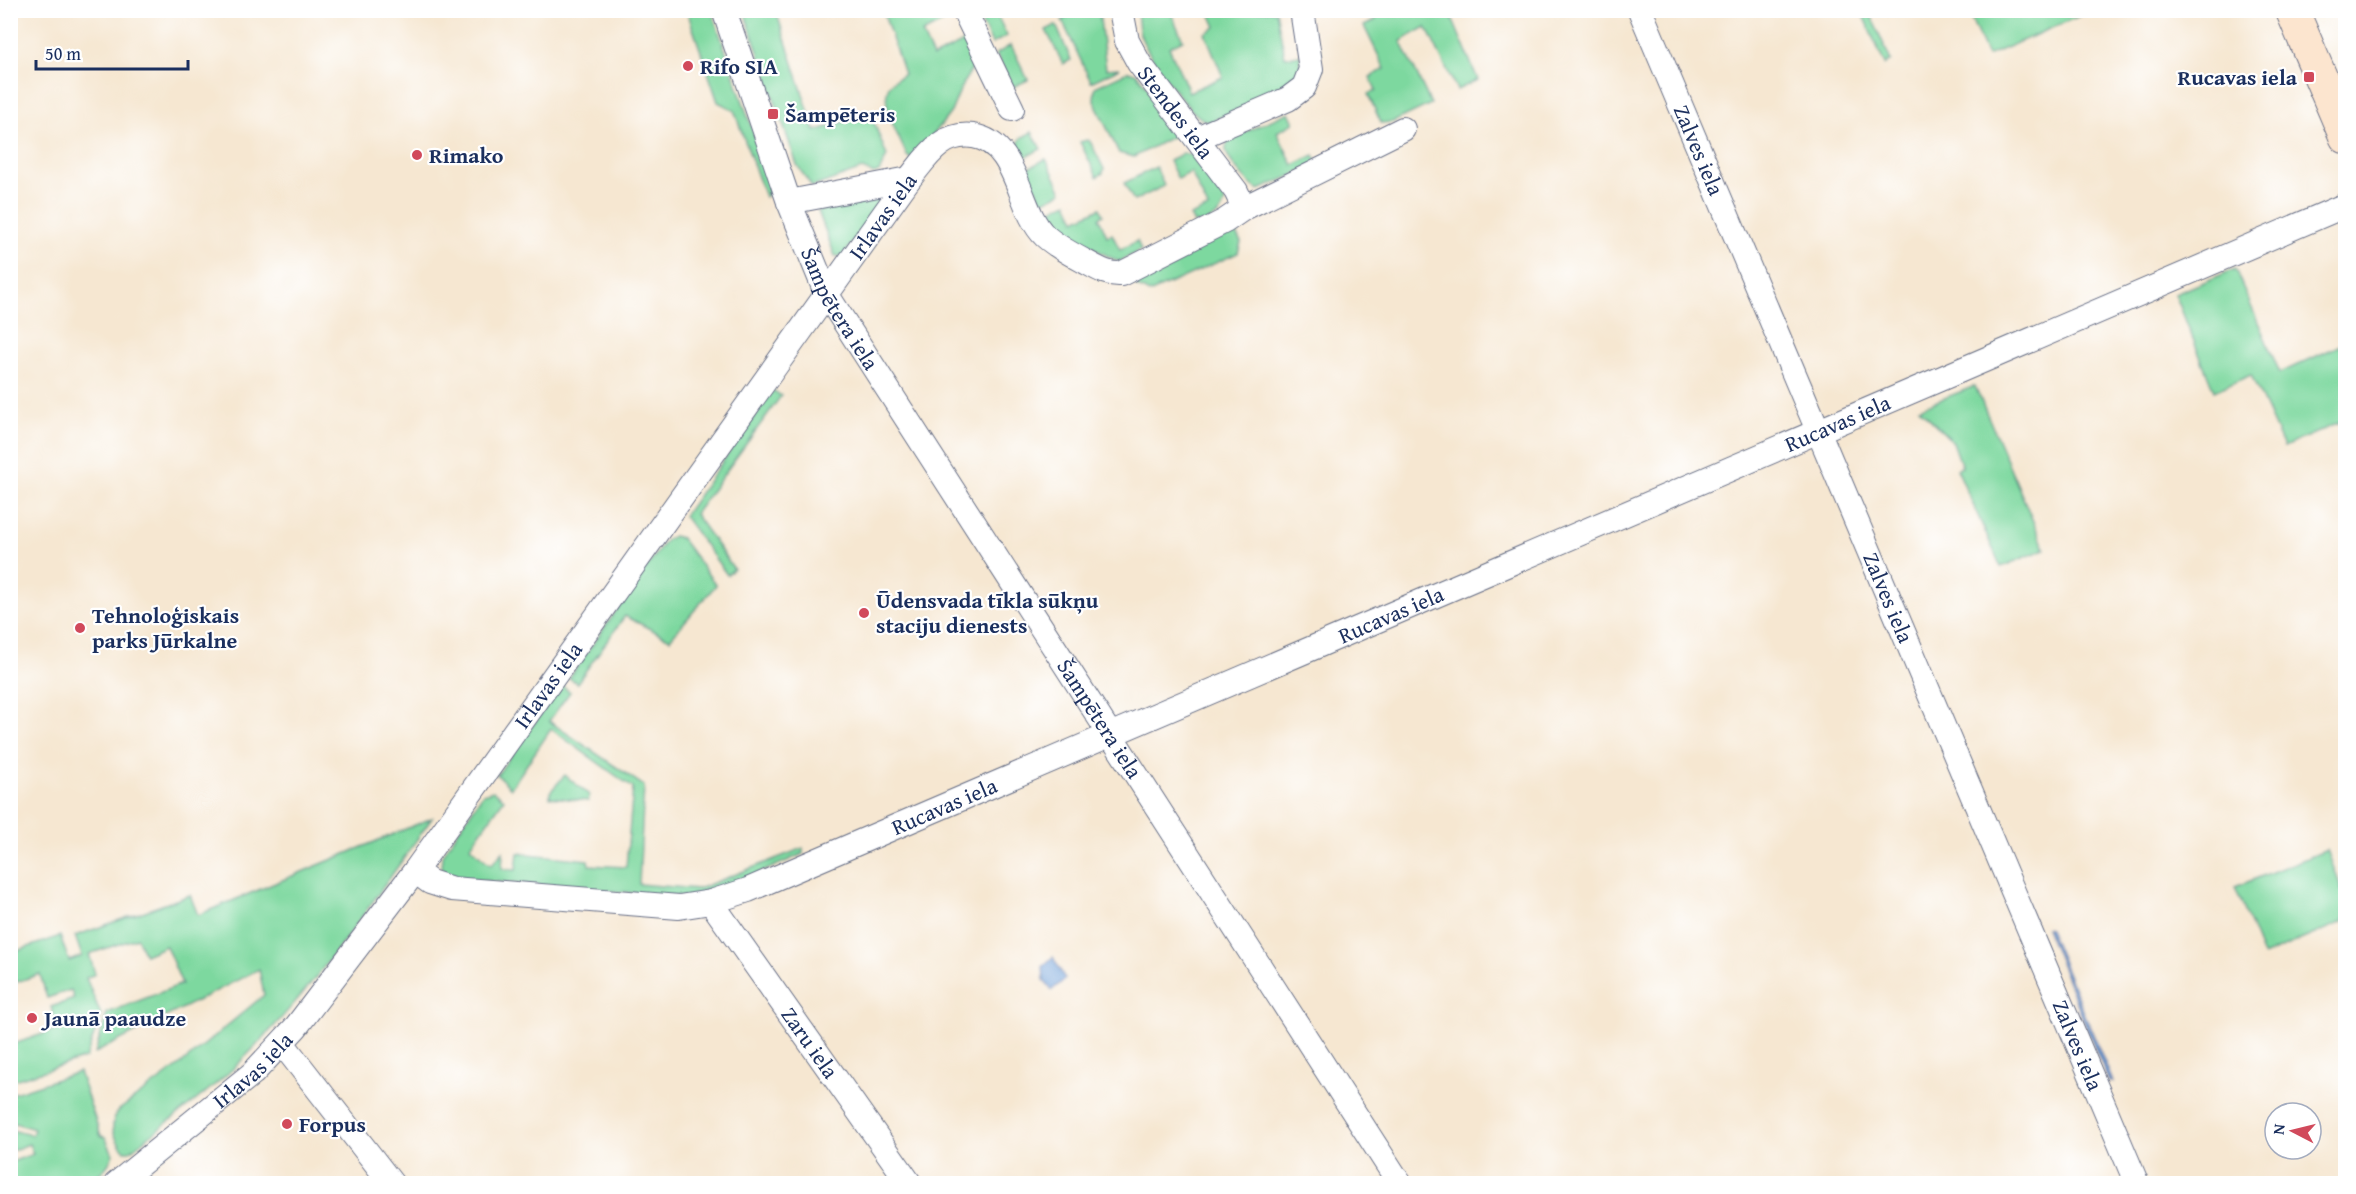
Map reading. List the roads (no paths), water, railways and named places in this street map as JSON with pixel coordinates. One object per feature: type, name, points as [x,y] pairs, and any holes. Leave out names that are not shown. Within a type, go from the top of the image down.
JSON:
[{"type":"street","name":"Šampētera iela","points":[[724,10],[789,202],[827,295],[1400,1184]]},
{"type":"street","points":[[964,10],[1012,109]]},
{"type":"street","name":"Stendes iela","points":[[1121,10],[1126,41],[1139,63],[1236,191],[1244,208]]},
{"type":"street","points":[[1197,138],[1288,99],[1304,87],[1311,69],[1302,10]]},
{"type":"street","name":"Zalves iela","points":[[1640,10],[1816,431],[2137,1184]]},
{"type":"street","points":[[2292,10],[2346,138]]},
{"type":"street","points":[[1244,208],[1403,129]]},
{"type":"street","name":"Irlavas iela","points":[[116,1184],[213,1108],[282,1043],[415,871],[909,179],[937,145],[955,135],[975,137],[991,143],[1012,173],[1044,235],[1070,254],[1110,274],[1131,270],[1225,221],[1244,208]]},
{"type":"street","points":[[789,202],[909,179]]},
{"type":"street","name":"Rucavas iela","points":[[415,871],[430,882],[452,889],[666,907],[711,902],[758,886],[2346,205]]},
{"type":"street","name":"Zaru iela","points":[[711,902],[910,1184]]},
{"type":"street","points":[[282,1043],[393,1184]]},
{"type":"water","points":[[2046,928],[2049,929],[2113,1082],[2109,1082]]},
{"type":"water","points":[[1053,957],[1065,979],[1052,990],[1044,981],[1043,966]]},
{"type":"place","name":"Rifo SIA","points":[[688,66]]},
{"type":"place","name":"Rucavas iela","points":[[2309,77]]},
{"type":"place","name":"Šampēteris","points":[[773,114]]},
{"type":"place","name":"Rimako","points":[[417,155]]},
{"type":"place","name":"Ūdensvada tīkla sūkņu staciju dienests","points":[[864,613]]},
{"type":"place","name":"Tehnoloģiskais parks Jūrkalne","points":[[80,628]]},
{"type":"place","name":"Jaunā paaudze","points":[[32,1018]]},
{"type":"place","name":"Forpus","points":[[287,1124]]}]
